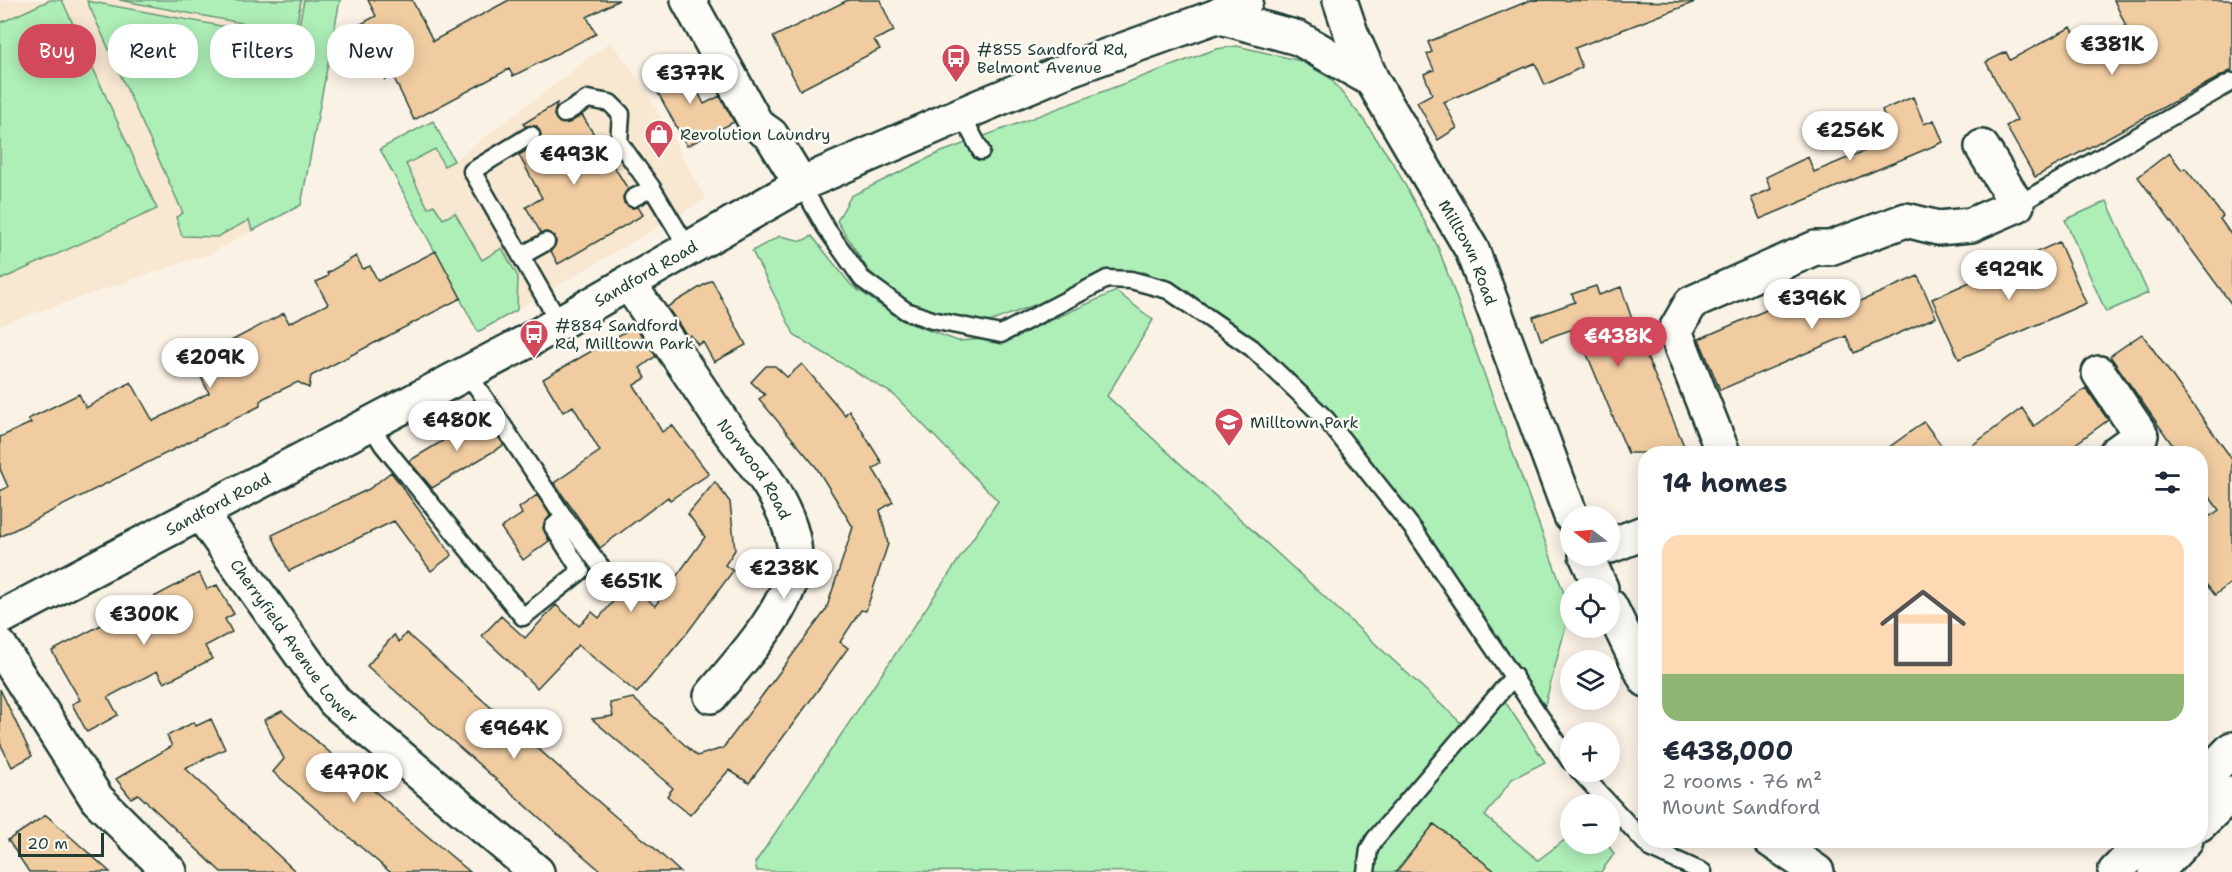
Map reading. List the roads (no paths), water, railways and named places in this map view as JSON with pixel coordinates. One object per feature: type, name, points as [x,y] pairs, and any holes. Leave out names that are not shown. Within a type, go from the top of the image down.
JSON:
[{"type":"street","points":[[688,0],[757,125],[771,135],[801,184]]},
{"type":"street","name":"Sandford Road","points":[[0,618],[467,372],[801,184],[1070,69],[1217,16],[1246,0]]},
{"type":"street","name":"Milltown Road","points":[[1340,0],[1351,33],[1372,80],[1473,250],[1567,506]]},
{"type":"street","points":[[1217,16],[1299,38],[1372,80]]},
{"type":"street","points":[[1720,446],[1675,331],[1691,303],[1815,248],[1830,248],[1906,220],[1938,228],[1971,225],[2017,205],[1982,147]]},
{"type":"street","name":"Norwood Road","points":[[628,282],[724,424],[773,491],[790,526],[796,549],[794,569],[783,600],[747,652],[711,696]]},
{"type":"street","points":[[2099,373],[2141,435],[2126,446]]},
{"type":"street","name":"Cherryfield Avenue Lower","points":[[201,514],[335,702],[537,872]]},
{"type":"street","points":[[1620,542],[1638,535]]},
{"type":"street","points":[[1620,627],[1638,664]]},
{"type":"street","points":[[0,646],[97,799],[170,872]]},
{"type":"street","points":[[2208,774],[2232,749]]},
{"type":"street","points":[[2208,817],[2232,793]]},
{"type":"street","points":[[1782,848],[1817,872]]},
{"type":"street","points":[[2115,872],[2138,848]]},
{"type":"street","points":[[2156,872],[2178,848]]},
{"type":"lane","points":[[2017,205],[2232,82]]},
{"type":"lane","points":[[564,114],[588,99],[609,103],[621,114],[619,142],[652,188],[688,249]]},
{"type":"lane","points":[[962,114],[981,151]]},
{"type":"lane","points":[[531,135],[472,171],[559,322]]},
{"type":"lane","points":[[801,184],[826,228],[862,279],[898,306],[932,320],[1001,334],[1107,279],[1131,280],[1168,290],[1243,342],[1326,418],[1414,530],[1560,746]]},
{"type":"lane","points":[[633,198],[652,188]]},
{"type":"lane","points":[[521,256],[546,242]]},
{"type":"lane","points":[[467,372],[564,517],[615,586]]},
{"type":"lane","points":[[369,423],[383,445],[523,617],[581,571],[553,527],[564,517]]},
{"type":"lane","points":[[1366,872],[1369,849],[1376,839],[1514,676]]},
{"type":"lane","points":[[1590,782],[1638,835]]},
{"type":"lane","points":[[1650,848],[1703,872]]},
{"type":"place","name":"#855 Sandford Rd, Belmont Avenue","points":[[956,84]]},
{"type":"place","name":"Revolution Laundry","points":[[659,160]]},
{"type":"place","name":"#884 Sandford Rd, Milltown Park","points":[[534,360]]},
{"type":"place","name":"Milltown Park","points":[[1229,448]]}]
